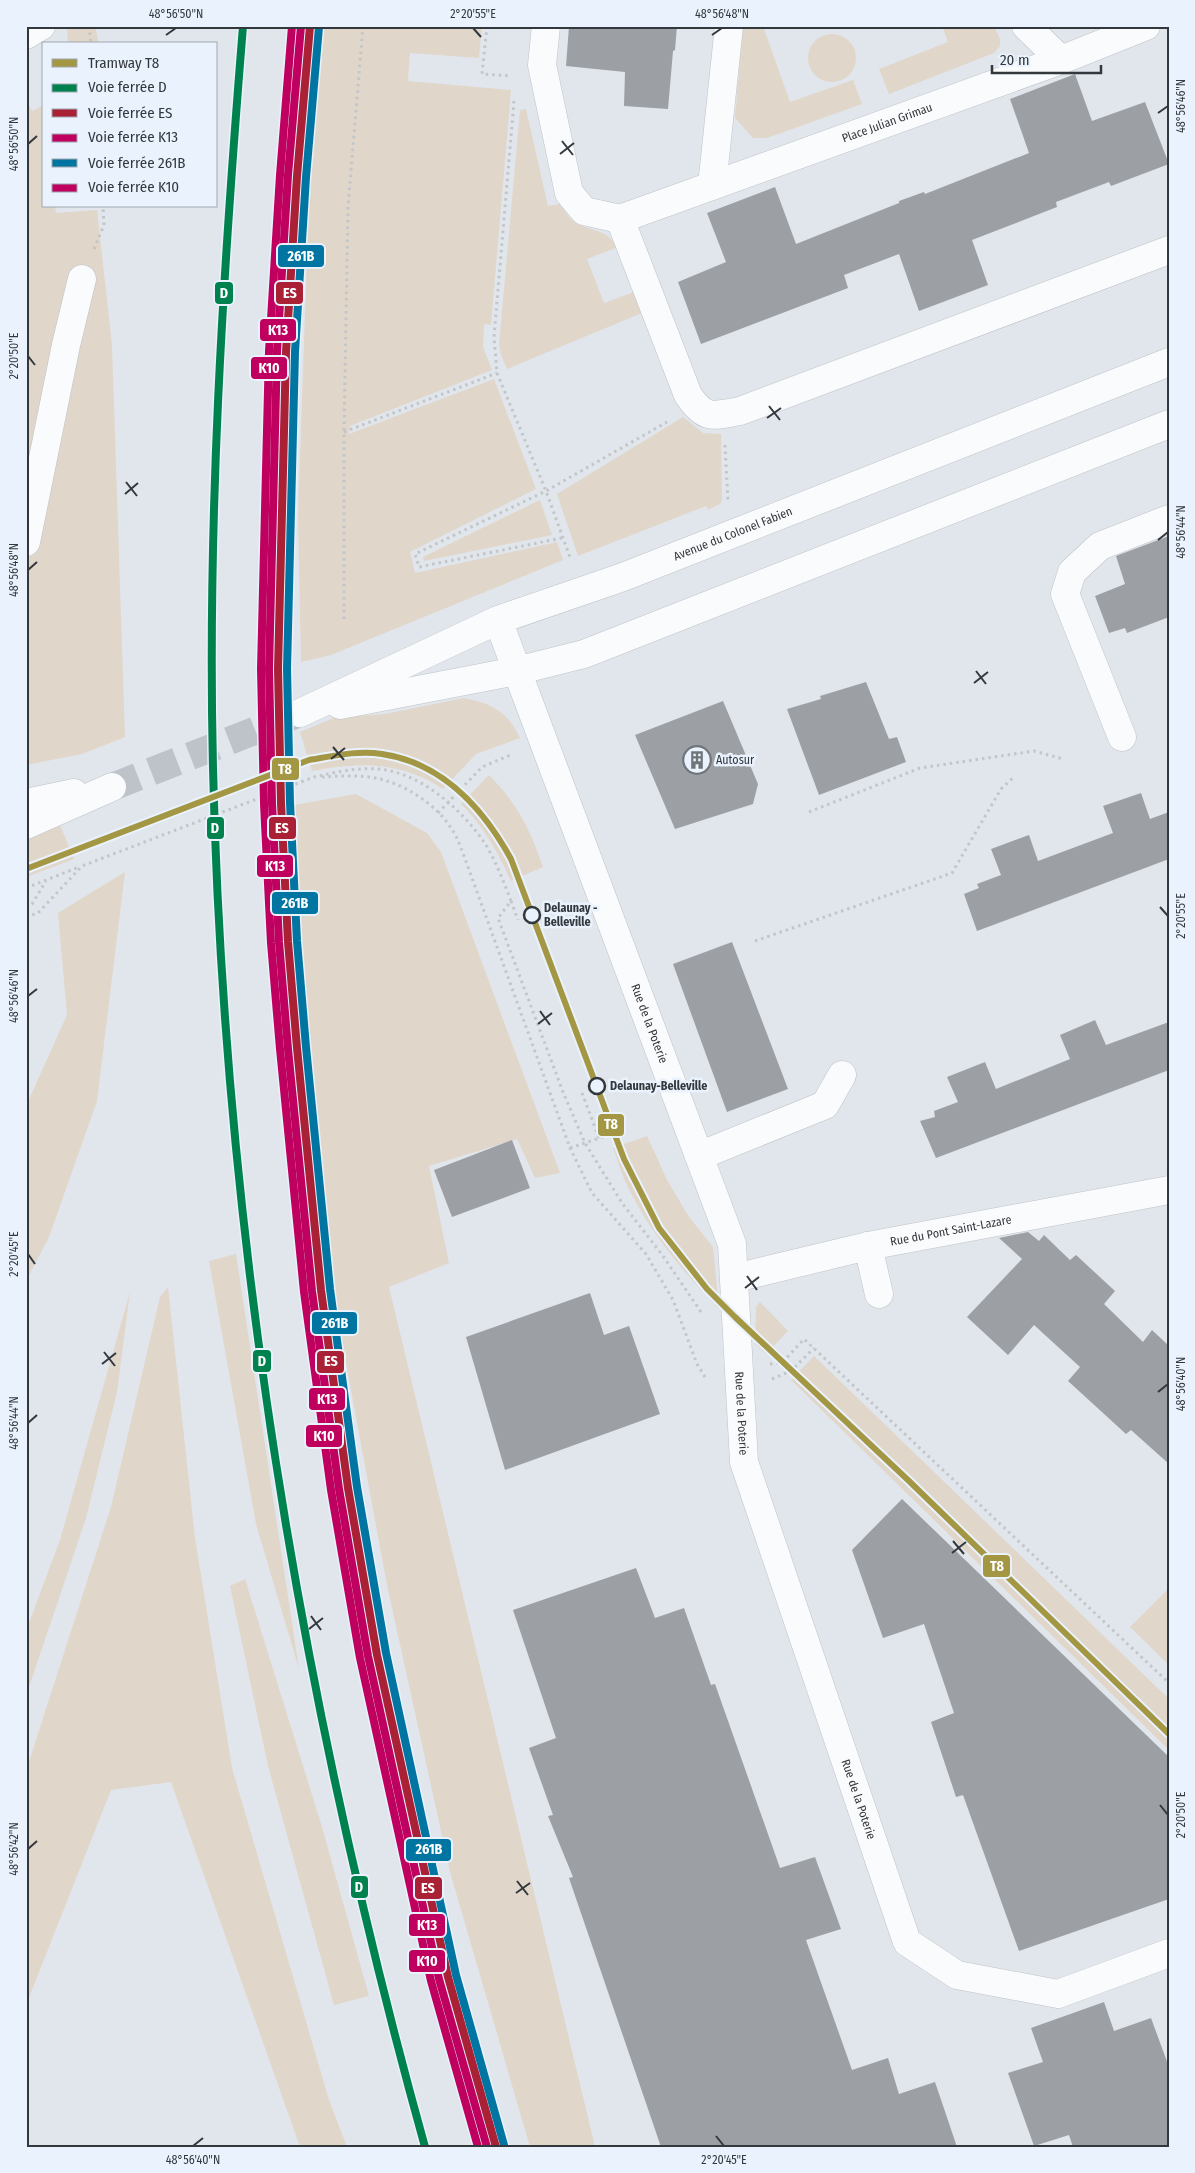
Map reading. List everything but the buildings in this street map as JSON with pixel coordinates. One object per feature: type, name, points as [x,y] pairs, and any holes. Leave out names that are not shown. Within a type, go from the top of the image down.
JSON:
[{"type":"street","points":[[26,35],[41,26]]},
{"type":"street","points":[[546,26],[542,65],[569,193],[584,211],[620,219],[688,395],[696,407],[704,414],[724,414],[740,411],[1169,250]]},
{"type":"street","points":[[712,186],[729,26]]},
{"type":"street","points":[[1026,26],[1061,60]]},
{"type":"street","name":"Place Julian Grimau","points":[[620,219],[1061,60],[1146,26]]},
{"type":"street","points":[[26,542],[66,345],[82,279]]},
{"type":"street","name":"Avenue du Colonel Fabien","points":[[516,671],[300,713],[498,620],[614,580],[1169,362]]},
{"type":"street","points":[[516,671],[584,654],[1169,424]]},
{"type":"street","points":[[1122,737],[1066,594],[1072,572],[1100,546],[1169,520]]},
{"type":"street","name":"Rue de la Poterie","points":[[498,620],[732,1244],[744,1462],[907,1942],[957,1975],[1058,1994],[1169,1953]]},
{"type":"street","points":[[26,803],[112,786],[74,805],[26,825]]},
{"type":"street","points":[[700,1156],[825,1105],[842,1076]]},
{"type":"street","name":"Rue du Pont Saint-Lazare","points":[[735,1278],[868,1246],[1169,1190]]},
{"type":"street","points":[[868,1246],[880,1294]]},
{"type":"path","points":[[89,26],[90,42]]},
{"type":"path","points":[[344,619],[344,432],[348,207],[363,26]]},
{"type":"path","points":[[487,26],[482,74],[545,77]]},
{"type":"path","points":[[516,76],[494,337],[497,373],[546,491],[562,538],[419,567],[414,554],[546,491],[675,418]]},
{"type":"path","points":[[82,279],[104,225],[103,208]]},
{"type":"path","points":[[344,432],[497,373]]},
{"type":"path","points":[[724,414],[729,535]]},
{"type":"path","points":[[438,813],[482,768],[544,742]]},
{"type":"path","points":[[809,812],[920,768],[1034,751],[1063,759]]},
{"type":"path","points":[[26,888],[314,778],[347,770],[386,770],[414,781],[448,804],[472,827],[487,846],[518,920]]},
{"type":"path","points":[[314,778],[348,776],[386,780],[416,796],[438,813],[451,827],[570,1148],[592,1193],[646,1254],[673,1300],[697,1364],[707,1380],[720,1387],[738,1376],[783,1362],[804,1339],[1169,1683]]},
{"type":"path","points":[[755,941],[952,873],[1001,789],[1015,776]]},
{"type":"path","points":[[26,918],[38,913],[82,866]]},
{"type":"path","points":[[26,907],[32,904],[46,880]]},
{"type":"path","points":[[511,901],[498,918],[563,1092],[585,1143],[622,1203],[663,1256],[701,1310],[703,1320]]},
{"type":"path","points":[[582,1093],[599,1138]]},
{"type":"path","points":[[570,1148],[614,1133]]},
{"type":"path","points":[[738,1376],[768,1381],[791,1371],[814,1348]]},
{"type":"shaded area","points":[[67,26],[95,26],[99,42],[68,42]]},
{"type":"shaded area","points":[[323,26],[482,26],[479,58],[410,53],[408,81],[511,90],[491,325],[484,324],[483,347],[492,370],[350,426],[349,434],[494,379],[536,489],[410,552],[415,573],[557,542],[563,560],[331,655],[301,662],[298,514],[310,171]]},
{"type":"shaded area","points":[[743,26],[763,26],[790,102],[853,80],[862,104],[767,138],[753,138],[735,118]]},
{"type":"shaded area","points":[[942,26],[994,26],[1000,39],[1000,46],[994,53],[889,94],[879,69],[948,42]]},
{"type":"shaded area","points":[[827,34],[837,34],[849,41],[856,53],[856,63],[849,75],[837,82],[827,82],[819,78],[812,71],[808,63],[808,53],[812,45],[819,38]]},
{"type":"shaded area","points":[[26,101],[32,111],[42,106],[42,208],[55,208],[56,213],[97,210],[112,345],[125,737],[82,754],[26,765]]},
{"type":"shaded area","points":[[526,109],[548,206],[560,204],[572,220],[584,227],[601,232],[612,240],[618,247],[587,259],[604,303],[634,292],[642,313],[507,369],[499,345],[520,110]]},
{"type":"shaded area","points":[[683,417],[703,433],[721,434],[722,500],[720,504],[708,510],[706,506],[578,556],[557,494]]},
{"type":"shaded area","points":[[540,500],[552,535],[424,561],[423,557]]},
{"type":"shaded area","points":[[464,698],[483,703],[498,710],[510,721],[520,738],[476,754],[443,789],[411,773],[379,766],[347,766],[312,771],[300,732],[334,718],[385,714]]},
{"type":"shaded area","points":[[489,775],[508,796],[522,817],[543,867],[511,881],[490,840],[477,821],[461,804]]},
{"type":"shaded area","points":[[356,794],[427,833],[441,852],[560,1173],[535,1178],[517,1139],[429,1166],[449,1263],[389,1287],[595,2147],[530,2147],[450,1872],[387,1585],[331,1282],[315,1163],[303,1025],[294,805]]},
{"type":"shaded area","points":[[60,825],[74,859],[26,877],[26,838]]},
{"type":"shaded area","points":[[125,872],[97,1101],[49,1237],[26,1281],[26,1106],[67,1015],[58,913]]},
{"type":"shaded area","points":[[647,1136],[667,1180],[689,1217],[713,1247],[719,1309],[656,1235],[625,1180],[613,1148]]},
{"type":"shaded area","points":[[236,1254],[299,1669],[256,1524],[209,1261]]},
{"type":"shaded area","points":[[168,1287],[195,1538],[232,1768],[329,2100],[347,2147],[300,2147],[171,1782],[111,1790],[26,2005],[26,1771],[111,1507],[160,1297]]},
{"type":"shaded area","points":[[130,1292],[117,1392],[86,1518],[26,1696],[26,1631],[60,1540]]},
{"type":"shaded area","points":[[760,1302],[788,1331],[766,1354],[755,1344],[756,1307]]},
{"type":"shaded area","points":[[814,1356],[1169,1699],[1169,1750],[791,1380]]},
{"type":"shaded area","points":[[245,1579],[322,1827],[369,1996],[334,2005],[268,1766],[230,1586]]},
{"type":"shaded area","points":[[1169,1588],[1169,1665],[1130,1627]]},
{"type":"tunnel","points":[[112,787],[300,713]]},
{"type":"tram line","name":"T8","points":[[26,869],[309,760],[355,753],[382,754],[404,759],[424,767],[442,778],[474,806],[500,840],[511,859],[624,1159],[659,1228],[707,1289],[735,1317],[909,1481],[1169,1734]]},
{"type":"rail line","name":"D","points":[[243,26],[223,304],[212,582],[213,768],[220,943],[233,1117],[252,1291],[276,1464],[306,1636],[341,1808],[380,1978],[425,2147]]},
{"type":"rail line","name":"K10","points":[[292,26],[269,351],[261,669],[264,804],[271,943],[280,1049],[304,1292],[331,1490],[360,1658],[431,1981],[478,2147]]},
{"type":"rail line","name":"K13","points":[[301,26],[288,175],[277,351],[269,669],[272,803],[279,942],[288,1049],[312,1291],[339,1489],[368,1656],[439,1979],[487,2147]]},
{"type":"rail line","name":"ES","points":[[310,26],[297,176],[286,352],[278,669],[281,803],[288,942],[297,1048],[321,1290],[348,1488],[377,1655],[448,1977],[496,2147]]},
{"type":"rail line","name":"261B","points":[[319,27],[306,177],[295,352],[287,669],[290,803],[297,941],[306,1047],[330,1289],[357,1487],[386,1653],[456,1975],[504,2145]]},
{"type":"place","name":"Autosur","points":[[697,760]]},
{"type":"place","name":"Delaunay - Belleville","points":[[532,915]]},
{"type":"place","name":"Delaunay-Belleville","points":[[597,1086]]}]
